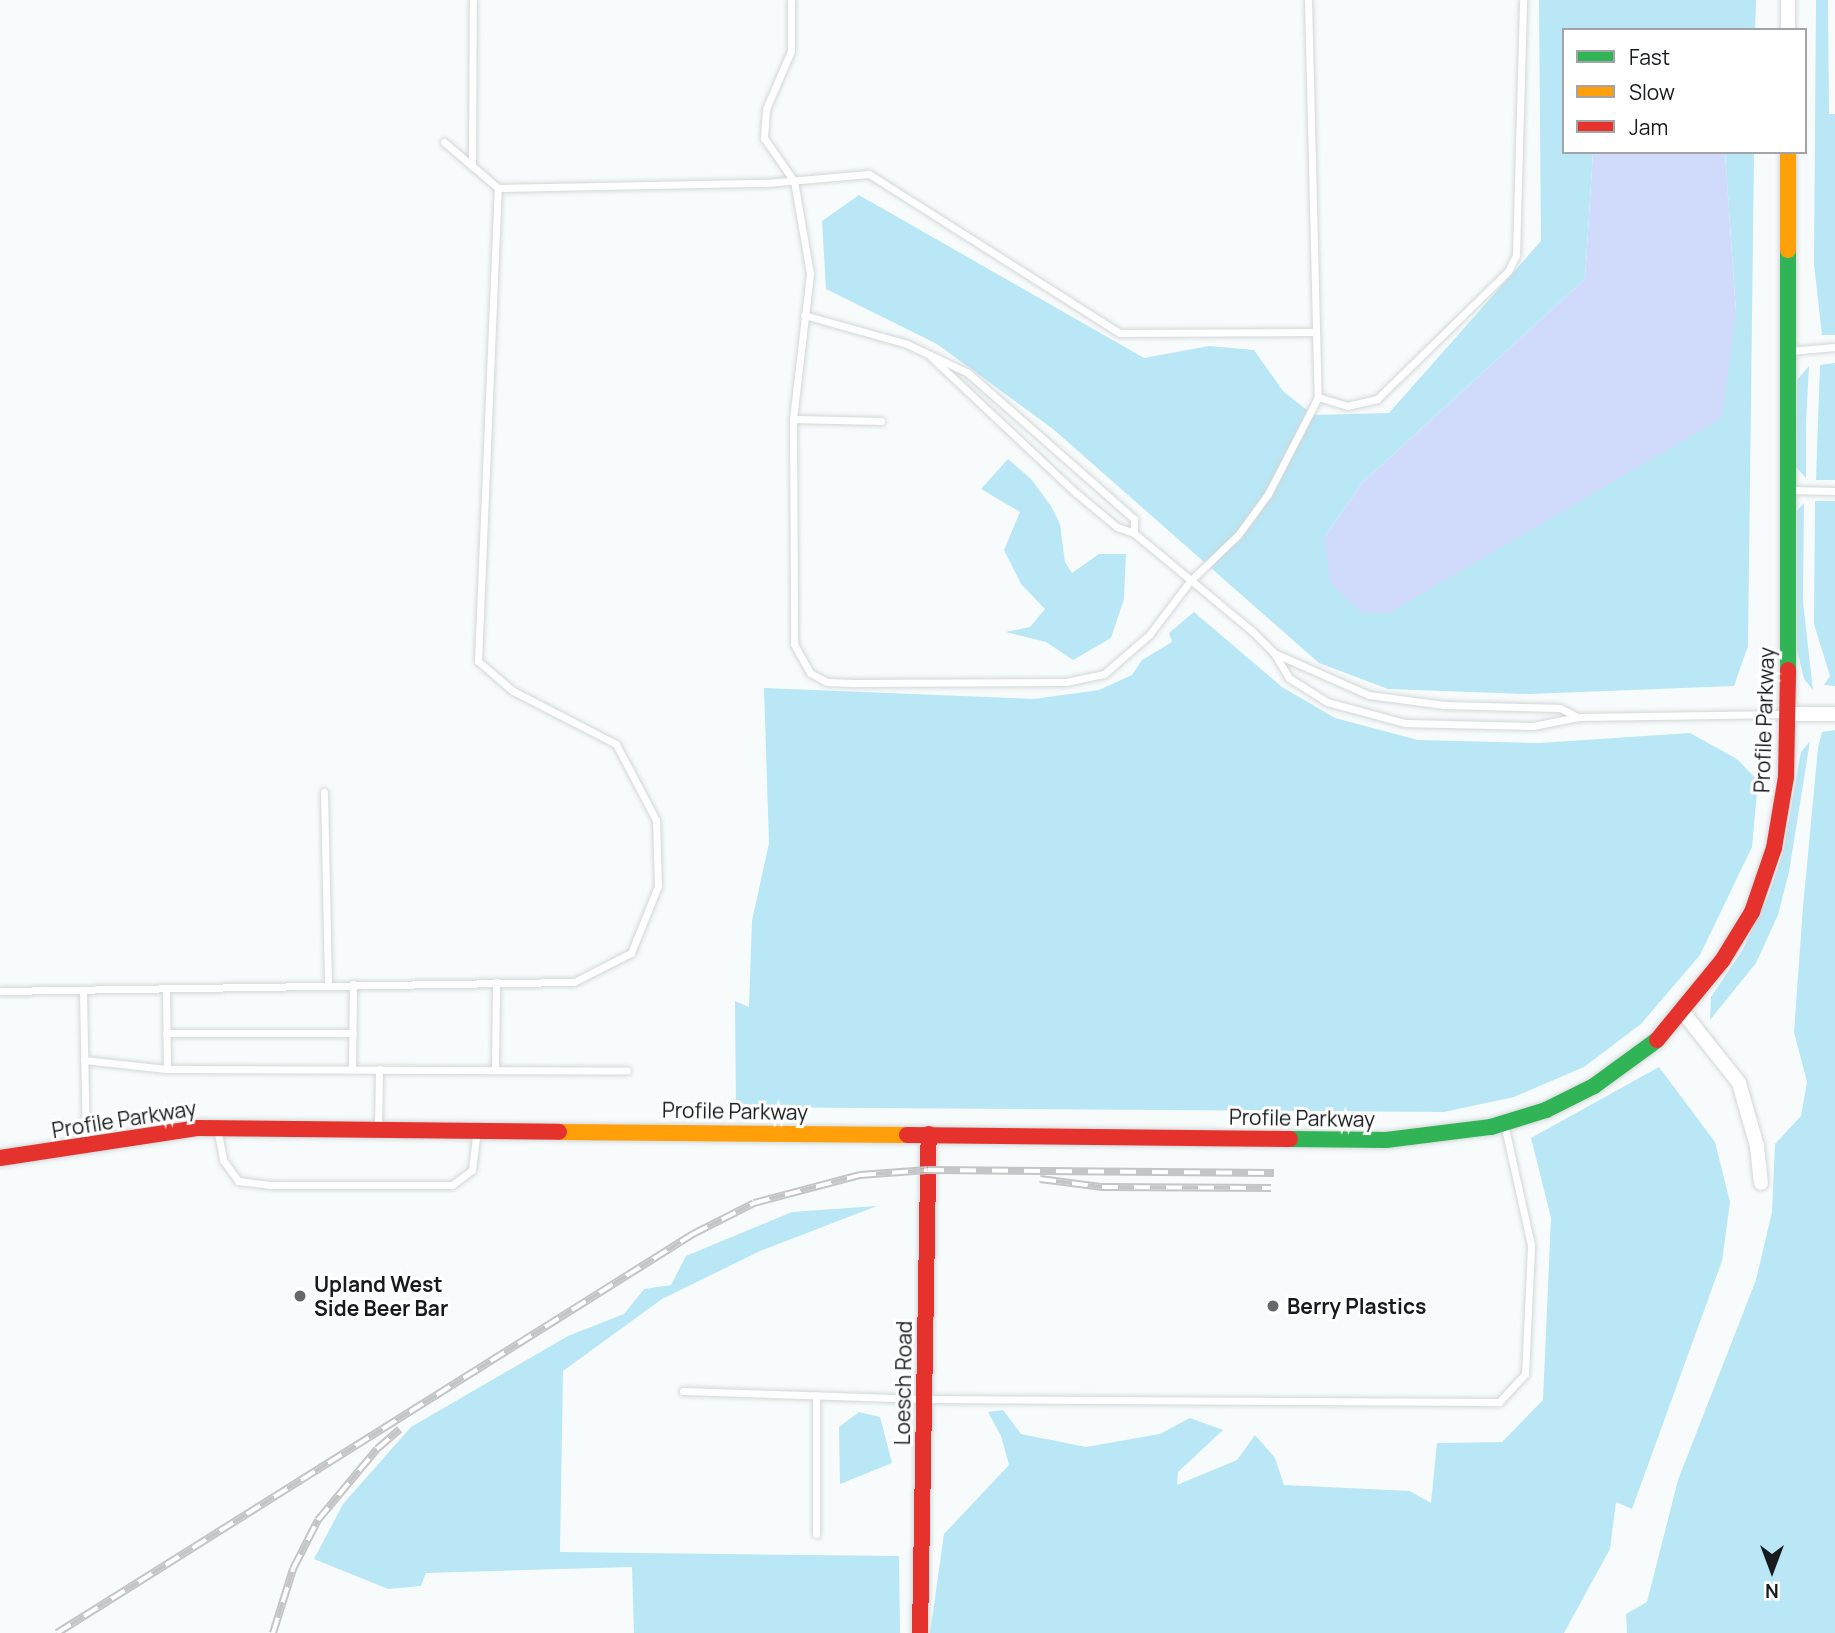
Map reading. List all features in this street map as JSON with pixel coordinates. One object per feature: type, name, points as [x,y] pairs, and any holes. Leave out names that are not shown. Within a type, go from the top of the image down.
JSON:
[{"type":"street","points":[[1788,0],[1788,28]]},
{"type":"street","name":"Profile Parkway","points":[[0,1158],[170,1129],[217,1128],[1387,1140],[1458,1135],[1504,1123],[1546,1110],[1594,1086],[1656,1041],[1722,961],[1752,912],[1774,848],[1786,777],[1788,714],[1788,154]]},
{"type":"street","points":[[1788,714],[1835,714]]},
{"type":"street","points":[[1682,1012],[1739,1083],[1757,1146],[1761,1183]]},
{"type":"street","name":"Loesch Road","points":[[920,1633],[929,1134]]},
{"type":"lane","points":[[472,166],[473,0]]},
{"type":"lane","points":[[791,0],[790,51],[766,109],[764,138],[793,181],[810,274],[793,419],[794,644],[805,668],[827,682],[1066,682],[1095,677],[1124,661],[1191,581],[1238,535],[1268,494],[1318,397],[1308,0]]},
{"type":"lane","points":[[1318,397],[1347,406],[1377,399],[1508,271],[1516,255],[1523,0]]},
{"type":"lane","points":[[444,142],[498,188],[793,181],[869,174],[1120,333],[1315,332]]},
{"type":"lane","points":[[0,991],[83,992],[353,984],[574,982],[631,953],[658,886],[656,820],[616,744],[513,691],[478,661],[498,188]]},
{"type":"lane","points":[[804,315],[861,329],[949,362],[998,396],[1134,519],[1134,533]]},
{"type":"lane","points":[[1788,351],[1835,348]]},
{"type":"lane","points":[[931,357],[1076,493],[1117,527],[1134,533],[1274,653],[1369,695],[1444,705],[1560,708],[1578,717]]},
{"type":"lane","points":[[793,419],[881,421]]},
{"type":"lane","points":[[1788,490],[1835,491]]},
{"type":"lane","points":[[1274,653],[1289,678],[1327,702],[1378,719],[1533,726],[1578,717],[1788,714]]},
{"type":"lane","points":[[324,792],[328,985]]},
{"type":"lane","points":[[495,1069],[496,982]]},
{"type":"lane","points":[[352,1068],[353,984]]},
{"type":"lane","points":[[166,989],[167,1069]]},
{"type":"lane","points":[[83,992],[86,1145]]},
{"type":"lane","points":[[166,1033],[353,1033]]},
{"type":"lane","points":[[84,1060],[167,1069],[627,1071]]},
{"type":"lane","points":[[378,1129],[379,1069]]},
{"type":"lane","points":[[683,1391],[924,1399],[1499,1402],[1525,1374],[1531,1245],[1504,1123]]},
{"type":"lane","points":[[217,1128],[223,1160],[238,1181],[270,1185],[452,1185],[471,1170],[477,1130]]},
{"type":"lane","points":[[816,1395],[816,1534]]},
{"type":"shaded area","points":[[1539,0],[1756,0],[1755,28],[1562,28],[1562,154],[1593,154],[1585,279],[1362,483],[1324,538],[1736,312],[1725,154],[1754,154],[1748,646],[1734,686],[1529,694],[1388,689],[1319,663],[1053,429],[937,344],[826,289],[822,221],[859,195],[1144,358],[1209,346],[1254,350],[1283,391],[1313,415],[1389,413],[1541,241]]},
{"type":"shaded area","points":[[1816,0],[1828,0],[1829,114],[1835,114],[1835,335],[1822,335],[1814,264]]},
{"type":"shaded area","points":[[1593,154],[1725,154],[1736,312],[1722,418],[1389,613],[1362,613],[1331,584],[1324,538],[1362,483],[1585,279]]},
{"type":"shaded area","points":[[1835,363],[1835,480],[1816,480],[1820,365]]},
{"type":"shaded area","points":[[1809,366],[1806,478],[1796,467],[1797,380]]},
{"type":"shaded area","points":[[1008,459],[1031,479],[1051,506],[1060,524],[1065,562],[1072,573],[1099,554],[1126,554],[1124,599],[1111,638],[1073,660],[1046,642],[1006,632],[1030,627],[1045,609],[1021,584],[1004,550],[1020,512],[981,489]]},
{"type":"shaded area","points":[[1815,501],[1835,501],[1835,686],[1824,685],[1830,676],[1814,624]]},
{"type":"shaded area","points":[[1804,503],[1803,602],[1813,690],[1804,679],[1797,650],[1797,511]]},
{"type":"shaded area","points":[[1194,612],[1282,687],[1335,718],[1418,740],[1539,743],[1690,733],[1737,759],[1758,781],[1752,847],[1700,955],[1641,1024],[1584,1067],[1514,1097],[1444,1112],[736,1107],[735,1001],[749,1007],[752,921],[769,843],[764,688],[1034,699],[1099,690],[1132,675],[1142,660],[1172,642],[1169,633]]},
{"type":"shaded area","points":[[1835,730],[1835,1633],[1627,1633],[1626,1614],[1647,1602],[1678,1480],[1756,1280],[1772,1212],[1775,1144],[1801,1116],[1807,1082],[1794,1032],[1803,907],[1818,748],[1822,732]]},
{"type":"shaded area","points":[[1810,741],[1789,872],[1778,915],[1756,963],[1710,1020],[1711,997],[1742,951],[1769,894],[1783,852],[1801,752]]},
{"type":"shaded area","points":[[1659,1067],[1715,1142],[1730,1202],[1722,1261],[1632,1509],[1616,1502],[1610,1549],[1564,1633],[930,1633],[944,1534],[1009,1465],[1001,1436],[988,1412],[1003,1410],[1021,1434],[1086,1447],[1160,1434],[1190,1418],[1223,1430],[1178,1472],[1177,1485],[1237,1460],[1255,1435],[1275,1458],[1284,1485],[1410,1491],[1431,1503],[1437,1443],[1502,1442],[1543,1400],[1551,1218],[1531,1138]]},
{"type":"shaded area","points":[[877,1206],[760,1251],[662,1299],[563,1371],[560,1552],[899,1556],[900,1633],[634,1633],[632,1567],[426,1573],[421,1586],[388,1589],[314,1559],[343,1504],[411,1427],[568,1336],[624,1314],[644,1289],[671,1285],[686,1256],[792,1212]]},
{"type":"shaded area","points":[[859,1412],[880,1417],[892,1463],[840,1484],[839,1427]]},
{"type":"railway","points":[[57,1633],[693,1234],[754,1203],[860,1175],[928,1170],[1274,1173]]},
{"type":"railway","points":[[1040,1179],[1102,1187],[1271,1188]]},
{"type":"railway","points":[[273,1633],[293,1569],[318,1520],[377,1449],[400,1429]]},
{"type":"traffic: fast","points":[[1788,250],[1788,670]]},
{"type":"traffic: fast","points":[[1290,1139],[1386,1140],[1491,1127],[1546,1110],[1594,1086],[1657,1040]]},
{"type":"traffic: slow","points":[[1788,154],[1788,250]]},
{"type":"traffic: slow","points":[[559,1132],[907,1135]]},
{"type":"traffic: jam","points":[[1657,1040],[1722,961],[1752,912],[1774,848],[1786,777],[1788,670]]},
{"type":"traffic: jam","points":[[0,1158],[199,1128],[559,1132]]},
{"type":"traffic: jam","points":[[920,1633],[929,1134]]},
{"type":"traffic: jam","points":[[907,1135],[1290,1139]]},
{"type":"place","name":"Upland West Side Beer Bar","points":[[300,1296]]},
{"type":"place","name":"Berry Plastics","points":[[1273,1306]]}]
